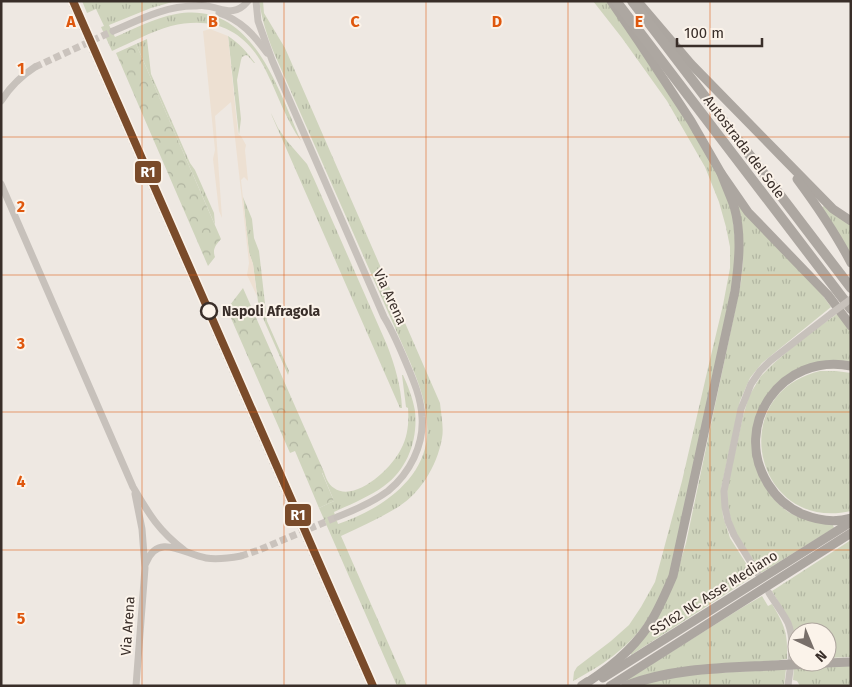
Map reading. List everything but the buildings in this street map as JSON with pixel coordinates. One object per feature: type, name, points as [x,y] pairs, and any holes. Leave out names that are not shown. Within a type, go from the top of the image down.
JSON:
[{"type":"highway","points":[[611,1],[690,121],[720,173],[748,212],[828,295],[851,326]]},
{"type":"highway","name":"Autostrada del Sole","points":[[616,1],[851,309]]},
{"type":"highway","name":"Autostrada del Sole","points":[[632,1],[851,288]]},
{"type":"highway","points":[[637,1],[692,64],[780,155],[833,209],[851,221]]},
{"type":"highway","points":[[780,155],[818,207],[840,242],[851,264]]},
{"type":"highway","points":[[587,684],[612,666],[640,636],[653,618],[673,576],[733,300],[740,258],[739,231],[734,205],[720,173]]},
{"type":"highway","points":[[851,366],[828,364],[809,368],[796,373],[778,386],[766,401],[758,422],[755,441],[757,460],[762,474],[772,491],[782,502],[797,512],[811,518],[835,521],[851,518]]},
{"type":"highway","name":"SS162 NC Asse Mediano","points":[[587,684],[851,522]]},
{"type":"highway","name":"SS162 NC Asse Mediano","points":[[610,686],[851,533]]},
{"type":"highway","points":[[837,663],[851,662]]},
{"type":"highway","points":[[626,686],[667,674],[787,665]]},
{"type":"street","name":"Via Arena","points":[[113,30],[165,10],[205,6],[233,11],[248,1]]},
{"type":"street","name":"Via Arena","points":[[256,1],[258,20],[272,60],[416,386],[422,416],[421,436],[417,451],[403,476],[377,499],[337,517]]},
{"type":"street","name":"Via Arena","points":[[195,6],[226,15],[244,26],[253,34],[272,60]]},
{"type":"street","points":[[1,101],[15,82],[35,66]]},
{"type":"street","name":"Via Arena","points":[[1,184],[133,487],[160,529],[170,540],[184,550]]},
{"type":"street","points":[[758,574],[734,535],[725,507],[724,491],[741,409],[751,384],[770,361],[851,299]]},
{"type":"street","name":"Via Arena","points":[[133,487],[142,529],[144,568],[136,686]]},
{"type":"street","name":"Via Arena","points":[[144,568],[149,556],[159,547],[164,546],[208,558],[217,559],[241,556]]},
{"type":"street","points":[[769,593],[788,623],[791,636],[792,650],[788,686]]},
{"type":"green space","points":[[82,1],[176,1],[151,8],[109,25],[115,37],[152,21],[176,14],[202,13],[224,20],[243,34],[258,52],[271,73],[301,141],[259,59],[240,37],[216,25],[187,23],[156,31],[112,51],[101,27],[104,26],[96,9],[87,13]]},
{"type":"green space","points":[[259,1],[263,1],[264,13],[285,48],[440,403],[443,430],[440,449],[431,470],[419,489],[393,510],[341,536],[407,686],[397,686],[319,508],[334,501],[322,472],[324,472],[326,479],[334,488],[352,491],[362,487],[381,474],[401,449],[407,434],[408,424],[408,408],[406,407],[402,375],[415,411],[415,432],[410,453],[399,471],[384,486],[334,512],[338,524],[382,503],[396,493],[407,481],[417,468],[424,453],[427,437],[427,417],[420,389],[410,362],[274,53],[265,28]]},
{"type":"green space","points":[[593,1],[606,1],[638,43],[721,173],[732,211],[736,266],[673,567],[657,603],[638,632],[613,656],[573,681],[574,672],[577,667],[629,625],[655,582],[682,481],[730,268],[730,247],[726,227],[719,202],[705,167],[667,101]]},
{"type":"green space","points":[[228,36],[243,48],[255,63],[246,55],[242,57],[237,80],[241,119],[239,135]]},
{"type":"green space","points":[[147,39],[151,74],[214,213],[215,225],[136,44]]},
{"type":"green space","points":[[136,44],[221,239],[214,249],[215,257],[208,266],[116,53]]},
{"type":"green space","points":[[271,113],[287,141],[307,164],[314,179],[387,345],[397,376],[402,408],[400,408]]},
{"type":"green space","points":[[243,197],[252,219],[254,238],[259,251],[267,321],[289,371],[288,375],[259,309],[253,264],[249,253]]},
{"type":"green space","points":[[735,198],[821,293],[831,307],[762,363],[750,378],[740,401],[721,489],[723,516],[730,538],[754,576],[631,655],[674,583],[686,543],[741,282],[743,261],[741,229]]},
{"type":"green space","points":[[824,206],[851,225],[851,256],[822,207]]},
{"type":"green space","points":[[243,288],[324,472],[322,473],[334,501],[319,508],[295,451],[290,453],[227,309]]},
{"type":"green space","points":[[837,314],[851,332],[851,361],[815,363],[795,370],[779,380],[767,394],[759,410],[754,427],[753,445],[755,463],[761,480],[779,504],[794,515],[832,522],[834,528],[761,573],[736,533],[728,507],[727,489],[743,416],[749,396],[761,376],[803,338]]},
{"type":"green space","points":[[820,371],[851,373],[851,511],[818,512],[792,502],[773,482],[763,458],[762,431],[770,406],[790,385]]},
{"type":"green space","points":[[851,540],[851,657],[837,658],[837,622],[789,622],[772,591]]},
{"type":"green space","points":[[762,596],[768,606],[772,604],[783,624],[787,643],[787,659],[625,681]]},
{"type":"green space","points":[[851,664],[851,686],[800,686],[797,681],[793,680],[794,672],[837,672],[837,665]]},
{"type":"green space","points":[[786,669],[784,686],[636,686],[679,675]]},
{"type":"shaded area","points":[[210,29],[228,36],[238,134],[246,145],[248,181],[244,177],[241,180],[249,252],[253,264],[257,296],[247,275],[249,263],[231,102],[215,116],[222,218],[219,211],[203,31]]},
{"type":"tunnel","points":[[35,67],[113,31]]},
{"type":"tunnel","points":[[241,556],[337,517]]},
{"type":"railway","points":[[68,1],[193,286]]},
{"type":"railway","points":[[212,330],[368,686]]},
{"type":"transit line","name":"R1","points":[[73,1],[373,686]]},
{"type":"place","name":"Napoli Afragola","points":[[209,311]]}]
